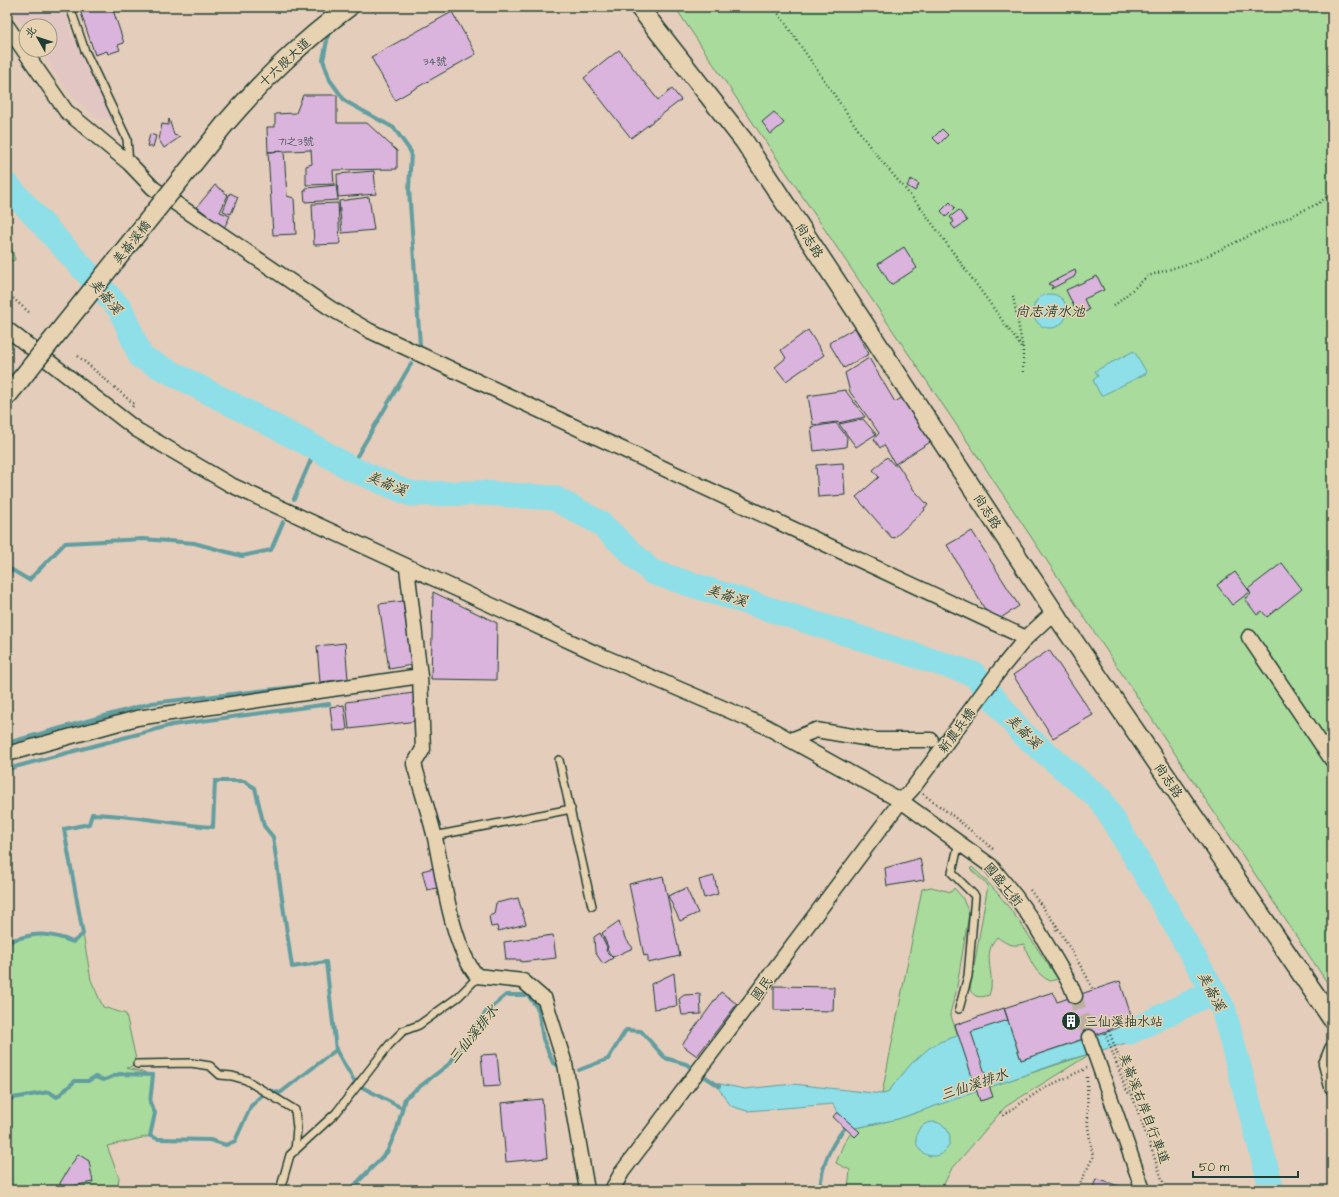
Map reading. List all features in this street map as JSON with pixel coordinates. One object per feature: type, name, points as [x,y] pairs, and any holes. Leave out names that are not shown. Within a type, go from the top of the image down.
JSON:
[{"type":"street","name":"十六股大道","points":[[225,124],[253,91],[287,56],[349,7]]},
{"type":"street","name":"尚志路","points":[[639,7],[744,141],[1054,612],[1331,1014]]},
{"type":"street","points":[[7,26],[66,111],[129,163],[153,188],[330,308],[370,331],[1026,638]]},
{"type":"street","name":"美崙溪橋","points":[[7,396],[225,124]]},
{"type":"street","name":"國盛七街","points":[[7,329],[144,434],[229,484],[407,568],[593,652],[765,726],[901,801],[959,841],[991,866],[1034,922],[1070,984],[1075,996]]},
{"type":"street","points":[[407,568],[420,676],[423,749],[414,764],[434,836],[446,896],[468,966],[477,976],[523,980],[545,1000],[565,1064],[587,1190]]},
{"type":"street","name":"新農兵橋","points":[[913,788],[999,671],[1026,638],[1054,612]]},
{"type":"street","points":[[1249,637],[1332,760]]},
{"type":"street","points":[[7,754],[137,718],[420,676]]},
{"type":"street","points":[[790,740],[816,730],[876,740],[931,740]]},
{"type":"street","name":"國民","points":[[612,1190],[622,1172],[901,801],[913,788]]},
{"type":"street","points":[[1089,1037],[1093,1066],[1144,1190]]},
{"type":"street","points":[[1332,1049],[1326,1064],[1332,1087]]},
{"type":"lane","points":[[70,7],[85,51],[127,139],[129,163]]},
{"type":"lane","points":[[559,760],[592,906]]},
{"type":"lane","points":[[434,836],[571,809]]},
{"type":"lane","points":[[959,841],[952,873],[975,896],[968,976],[959,1009]]},
{"type":"lane","points":[[280,1190],[290,1155],[336,1113],[389,1045],[403,1031],[419,1025],[458,997],[479,976]]},
{"type":"lane","points":[[137,1064],[191,1063],[210,1066],[220,1075],[232,1076],[246,1080],[295,1110],[297,1128],[295,1150]]},
{"type":"path","points":[[774,7],[870,147],[922,208],[1023,349]]},
{"type":"path","points":[[1114,306],[1148,276],[1196,261],[1319,203],[1332,193]]},
{"type":"path","points":[[7,293],[30,314]]},
{"type":"path","points":[[1013,296],[1023,349],[1023,374]]},
{"type":"path","points":[[78,356],[134,404]]},
{"type":"path","points":[[1056,925],[1086,975],[1093,990]]},
{"type":"path","points":[[1109,1031],[1132,1095]]},
{"type":"path","name":"美崙溪右岸自行車道","points":[[1105,1033],[1127,1092],[1132,1095],[1166,1190]]},
{"type":"path","points":[[1000,1112],[1003,1115],[1044,1088],[1093,1066],[1088,1127],[1093,1158],[1077,1190]]},
{"type":"shaded area","points":[[10,7],[64,7],[70,33],[114,118],[99,119],[71,95],[46,58],[58,58],[58,18],[18,18]]},
{"type":"green space","points":[[675,7],[1332,7],[1332,990],[980,460]]},
{"type":"green space","points":[[7,233],[15,260],[7,261]]},
{"type":"green space","points":[[972,867],[997,893],[1018,920],[1058,979],[1050,981],[1036,970],[1024,944],[1010,944],[997,937],[992,944],[989,958],[991,988],[989,995],[978,997],[972,993],[970,990],[988,885],[970,869]]},
{"type":"green space","points":[[931,887],[951,892],[954,888],[962,897],[969,913],[956,992],[950,1013],[958,1036],[935,1046],[918,1058],[887,1093],[882,1094],[922,889]]},
{"type":"green space","points":[[31,934],[59,936],[73,942],[83,934],[91,980],[103,1007],[126,1014],[137,1064],[127,1068],[153,1075],[150,1103],[155,1113],[150,1136],[107,1146],[119,1178],[117,1190],[7,1190],[7,996],[10,992],[7,986],[7,940]]},
{"type":"green space","points":[[1086,1055],[1087,1056],[1005,1107],[951,1170],[941,1190],[848,1190],[850,1170],[836,1163],[843,1145],[851,1133],[855,1137],[860,1132],[855,1128],[898,1119],[977,1091],[980,1101],[992,1097],[989,1087]]},
{"type":"water","name":"尚志清水池","points":[[1047,294],[1053,294],[1062,299],[1066,305],[1066,317],[1062,323],[1053,328],[1047,328],[1038,323],[1033,314],[1033,308],[1038,299]]},
{"type":"water","points":[[1134,351],[1147,373],[1101,396],[1093,380],[1098,376],[1095,371]]},
{"type":"water","points":[[1007,1018],[1021,1060],[1138,1022],[1140,1039],[1068,1060],[898,1119],[855,1128],[837,1112],[833,1104],[747,1111],[731,1106],[715,1083],[745,1089],[793,1084],[882,1094],[887,1093],[911,1064],[929,1048],[940,1042]]},
{"type":"water","points":[[936,1122],[945,1127],[949,1132],[949,1146],[945,1151],[940,1155],[930,1156],[926,1155],[917,1146],[916,1136],[917,1132],[926,1123]]},
{"type":"building","points":[[79,7],[112,7],[124,43],[118,45],[120,50],[108,54],[107,51],[95,55]]},
{"type":"building","points":[[263,7],[274,7],[274,10],[262,10]]},
{"type":"building","points":[[452,12],[476,54],[395,100],[371,57]]},
{"type":"building","points":[[619,50],[658,100],[672,89],[681,100],[631,138],[584,78]]},
{"type":"building","points":[[303,95],[337,95],[337,123],[367,123],[397,151],[397,169],[333,170],[334,184],[306,185],[306,166],[312,164],[311,150],[268,152],[267,127],[275,127],[275,114],[296,113]]},
{"type":"building","points":[[774,112],[784,123],[771,134],[762,122]]},
{"type":"building","points":[[169,119],[174,135],[180,137],[164,148],[159,140],[162,124],[168,125]]},
{"type":"building","points":[[942,129],[948,135],[939,144],[933,138]]},
{"type":"building","points":[[150,134],[156,136],[153,147],[147,146]]},
{"type":"building","points":[[284,151],[287,196],[294,198],[296,234],[273,235],[268,152]]},
{"type":"building","points":[[374,171],[376,194],[338,197],[337,174]]},
{"type":"building","points":[[911,179],[919,184],[915,191],[907,186]]},
{"type":"building","points":[[215,185],[228,195],[220,212],[230,216],[224,228],[197,207]]},
{"type":"building","points":[[336,185],[338,200],[305,202],[304,191],[306,191],[306,188]]},
{"type":"building","points":[[230,193],[238,197],[231,214],[223,211]]},
{"type":"building","points":[[369,197],[374,230],[342,233],[339,201]]},
{"type":"building","points":[[950,202],[955,208],[946,217],[941,211]]},
{"type":"building","points":[[338,203],[340,244],[314,245],[312,204]]},
{"type":"building","points":[[959,210],[967,221],[955,229],[951,224],[954,222],[950,217]]},
{"type":"building","points":[[904,247],[917,268],[891,285],[878,264]]},
{"type":"building","points":[[1075,270],[1076,273],[1074,277],[1051,289],[1053,286],[1048,284]]},
{"type":"building","points":[[1097,276],[1104,290],[1084,299],[1089,310],[1078,315],[1066,290]]},
{"type":"building","points":[[855,328],[869,354],[844,368],[829,343]]},
{"type":"building","points":[[808,330],[824,355],[786,381],[775,367],[786,358],[781,350]]},
{"type":"building","points":[[869,358],[895,402],[905,396],[932,441],[895,464],[884,445],[880,448],[874,439],[879,433],[850,392],[845,373]]},
{"type":"building","points":[[845,390],[865,417],[838,423],[813,425],[808,396]]},
{"type":"building","points":[[863,419],[876,434],[856,447],[839,424]]},
{"type":"building","points":[[836,423],[847,437],[846,447],[814,451],[811,427]]},
{"type":"building","points":[[887,457],[894,465],[898,465],[914,490],[928,505],[924,508],[925,510],[894,538],[891,537],[856,497],[879,477],[873,470]]},
{"type":"building","points":[[843,463],[845,495],[818,497],[816,465]]},
{"type":"building","points":[[972,531],[1019,606],[993,623],[947,545]]},
{"type":"building","points":[[1282,563],[1302,589],[1267,617],[1262,611],[1257,615],[1245,599],[1251,594],[1248,589]]},
{"type":"building","points":[[1235,572],[1250,592],[1232,605],[1217,585]]},
{"type":"building","points":[[433,592],[497,623],[496,680],[431,679]]},
{"type":"building","points":[[403,601],[412,665],[389,669],[379,604]]},
{"type":"building","points":[[345,643],[348,679],[320,682],[317,646]]},
{"type":"building","points":[[1049,650],[1093,715],[1053,738],[1013,675]]},
{"type":"building","points":[[414,693],[417,721],[349,729],[346,702]]},
{"type":"building","points":[[344,705],[347,730],[333,731],[330,707]]},
{"type":"building","points":[[920,858],[924,880],[887,886],[885,868]]},
{"type":"building","points":[[437,867],[442,887],[427,890],[422,871]]},
{"type":"building","points":[[663,876],[680,956],[648,963],[647,955],[644,956],[629,884]]},
{"type":"building","points":[[714,876],[718,894],[704,898],[699,880]]},
{"type":"building","points":[[686,888],[698,913],[680,921],[668,896]]},
{"type":"building","points":[[518,898],[526,924],[498,931],[497,926],[491,927],[489,916],[494,914],[496,903]]},
{"type":"building","points":[[619,921],[625,938],[633,948],[613,957],[607,950],[608,947],[602,933]]},
{"type":"building","points":[[600,933],[607,947],[606,951],[613,958],[603,964],[595,952],[594,937]]},
{"type":"building","points":[[553,935],[556,958],[521,962],[521,960],[506,960],[504,942]]},
{"type":"building","points":[[674,973],[677,1006],[654,1009],[651,984]]},
{"type":"building","name":"三仙溪抽水站","points":[[1120,981],[1133,1022],[1021,1060],[1004,1008],[1053,992],[1057,1002]]},
{"type":"building","points":[[774,986],[834,987],[833,1011],[774,1010]]},
{"type":"building","points":[[721,992],[737,1004],[697,1056],[682,1045]]},
{"type":"building","points":[[700,994],[701,1014],[682,1015],[679,999],[684,995]]},
{"type":"building","points":[[1004,1008],[1008,1020],[971,1032],[993,1097],[980,1101],[955,1025]]},
{"type":"building","points":[[497,1054],[500,1086],[484,1087],[481,1055]]},
{"type":"building","points":[[542,1099],[547,1158],[506,1162],[501,1103]]},
{"type":"building","points":[[837,1112],[860,1132],[855,1137],[833,1117]]},
{"type":"building","points":[[78,1154],[89,1161],[93,1182],[67,1187],[67,1190],[61,1190],[60,1183]]},
{"type":"building","points":[[1096,1179],[1123,1187],[1122,1190],[1092,1190]]},
{"type":"waterway","points":[[329,31],[323,60],[330,80],[345,101],[394,128],[411,152],[409,189],[420,345]]},
{"type":"waterway","name":"美崙溪","points":[[7,185],[121,310],[141,357],[316,448],[350,468],[411,494],[483,493],[554,498],[600,523],[652,572],[974,674],[1021,732],[1101,800],[1157,893],[1223,1008],[1272,1190]]},
{"type":"waterway","points":[[350,468],[411,364]]},
{"type":"waterway","points":[[294,499],[316,448]]},
{"type":"waterway","points":[[7,567],[29,580],[65,543],[143,539],[194,543],[242,556],[271,550],[283,522]]},
{"type":"waterway","points":[[7,743],[152,703],[312,685]]},
{"type":"waterway","points":[[7,769],[172,725],[329,704]]},
{"type":"waterway","points":[[7,942],[40,934],[64,938],[73,942],[83,934],[64,829],[89,824],[92,814],[122,816],[213,827],[215,781],[244,781],[255,788],[264,826],[273,837],[292,967],[326,962],[336,1050],[356,1084],[402,1108]]},
{"type":"waterway","points":[[7,986],[10,992],[7,996]]},
{"type":"waterway","name":"三仙溪排水","points":[[1130,1032],[1214,991]]},
{"type":"waterway","name":"三仙溪排水","points":[[350,1190],[387,1152],[397,1129],[405,1098],[449,1064],[487,1011],[506,995],[528,995],[538,1009],[543,1039],[553,1063],[561,1067]]},
{"type":"waterway","name":"三仙溪排水","points":[[579,1070],[608,1059],[626,1030],[641,1031],[665,1058],[686,1064],[719,1086]]},
{"type":"waterway","points":[[7,1101],[13,1098],[49,1092],[57,1097],[75,1081],[88,1081],[95,1077],[104,1080],[119,1074],[153,1075],[150,1103],[155,1113],[150,1136],[158,1139],[210,1140],[226,1145],[235,1141],[251,1106],[267,1090],[280,1093],[336,1050]]},
{"type":"waterway","name":"三仙溪排水","points":[[820,1190],[823,1171],[828,1155],[836,1139],[848,1124]]},
{"type":"tunnel","points":[[1075,996],[1089,1037]]},
{"type":"place","name":"三仙溪抽水站","points":[[1071,1021]]}]
